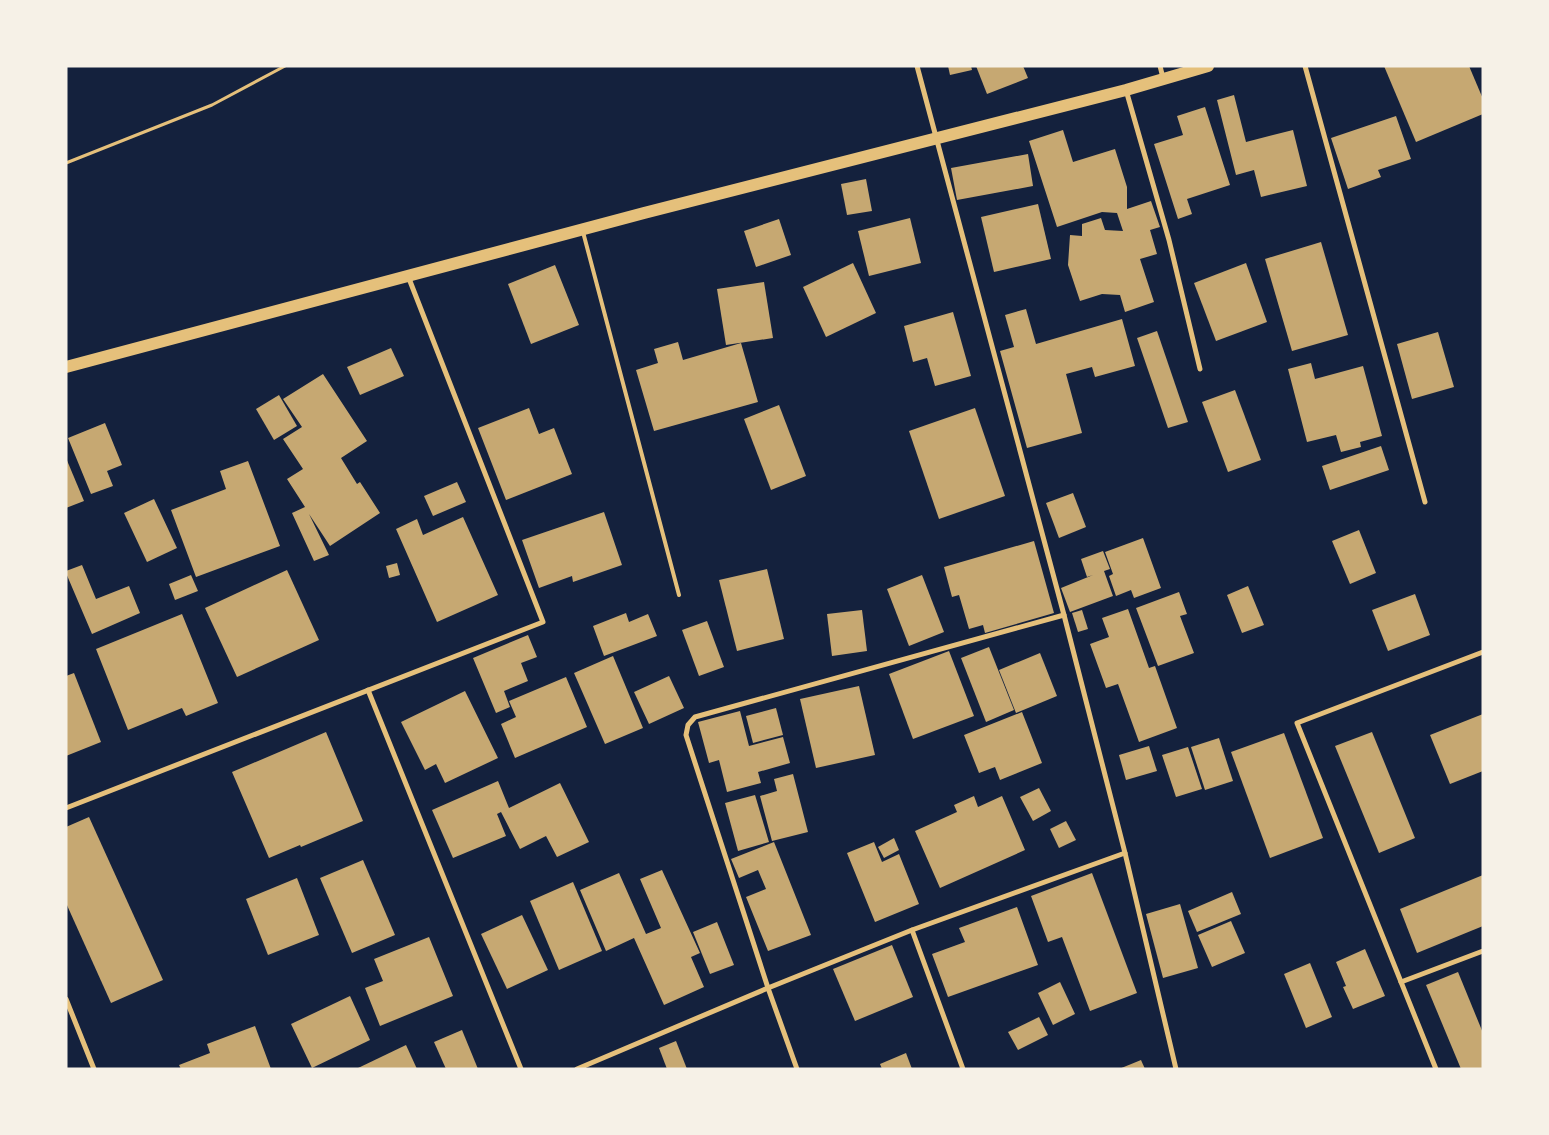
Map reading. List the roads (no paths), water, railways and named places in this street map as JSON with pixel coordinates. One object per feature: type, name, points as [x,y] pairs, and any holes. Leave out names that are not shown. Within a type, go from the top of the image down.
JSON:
[{"type":"main road","points":[[66,367],[582,229],[1126,90],[1208,66]]},
{"type":"street","points":[[917,66],[1064,615],[1125,854],[1176,1069]]},
{"type":"street","points":[[1160,66],[1164,79]]},
{"type":"street","points":[[1304,66],[1425,502]]},
{"type":"street","points":[[1126,90],[1169,240],[1200,370]]},
{"type":"street","points":[[66,808],[543,622],[408,275]]},
{"type":"street","points":[[797,1069],[768,988],[686,735],[688,725],[696,717],[1064,615]]},
{"type":"street","points":[[1436,1069],[1297,723],[1483,652]]},
{"type":"street","points":[[368,690],[521,1069]]},
{"type":"street","points":[[577,1069],[768,988],[912,930],[1125,854]]},
{"type":"street","points":[[912,930],[963,1069]]},
{"type":"street","points":[[1401,982],[1483,951]]},
{"type":"street","points":[[66,999],[94,1069]]},
{"type":"lane","points":[[582,229],[679,595]]}]
